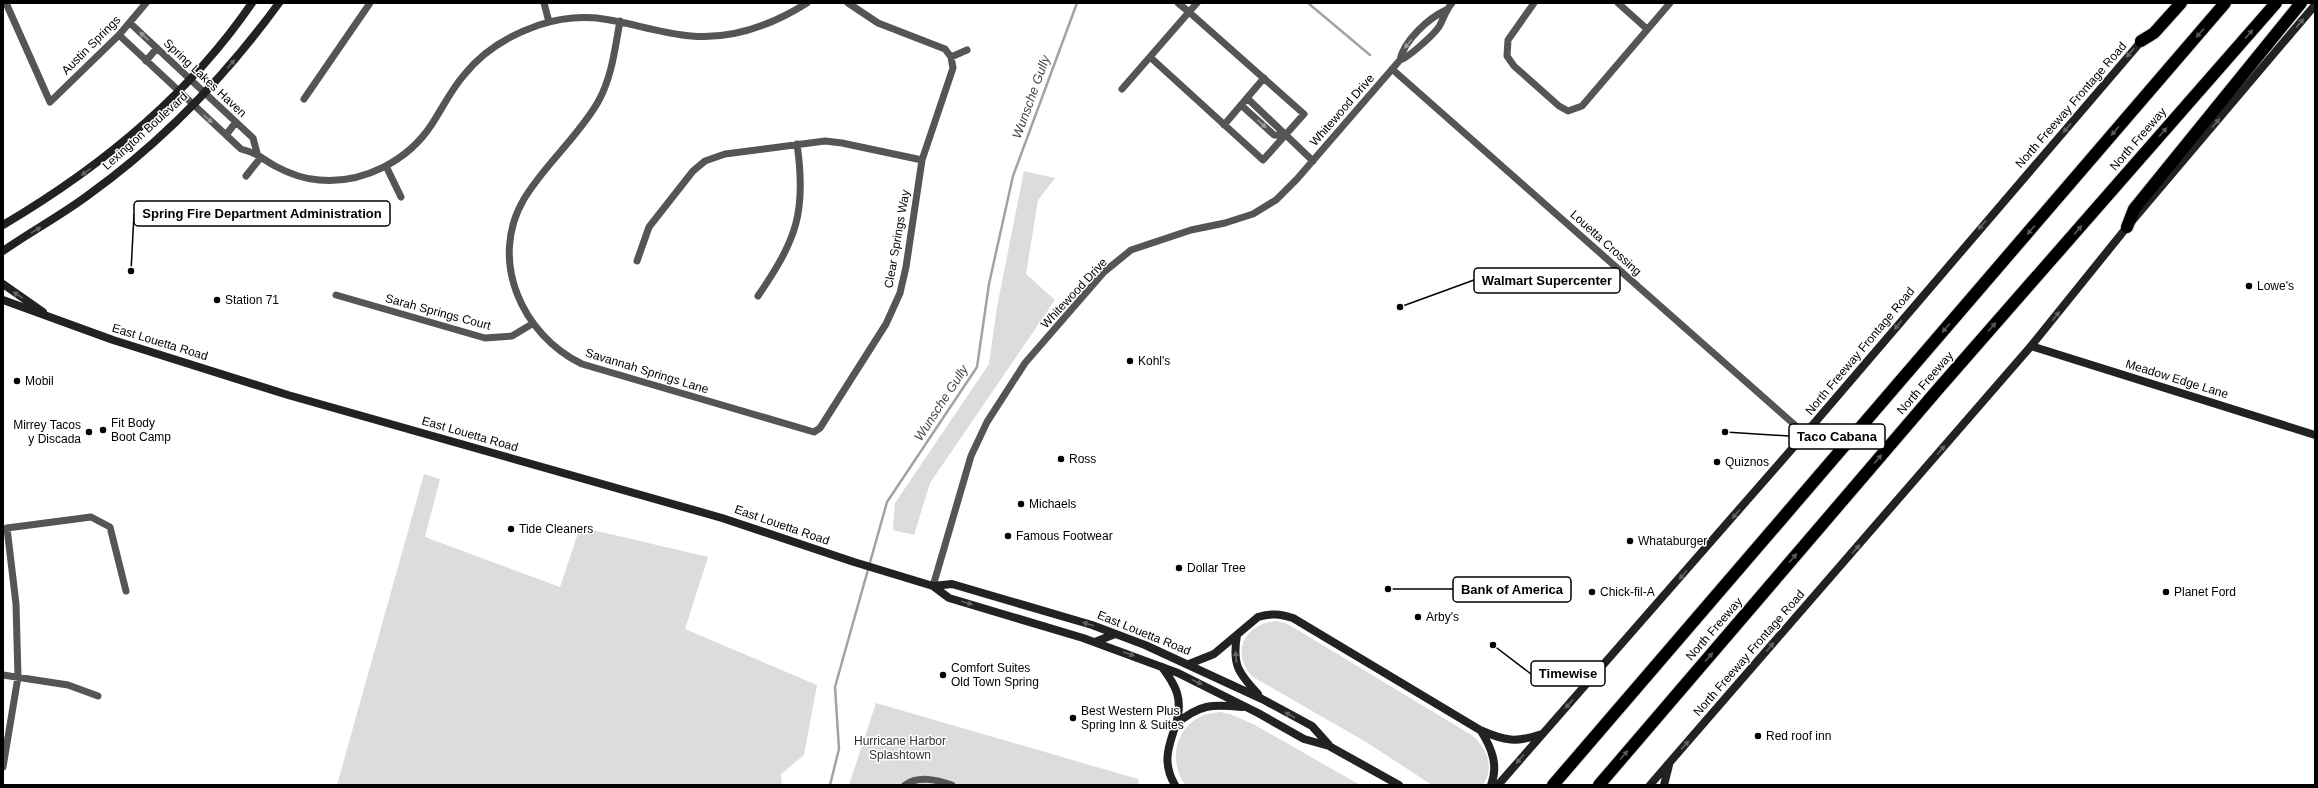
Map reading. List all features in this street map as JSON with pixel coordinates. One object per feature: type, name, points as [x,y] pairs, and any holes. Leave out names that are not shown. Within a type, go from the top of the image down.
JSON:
[{"type":"highway","points":[[2141,41],[2154,33],[2181,3]]},
{"type":"highway","name":"North Freeway","points":[[1553,785],[2226,3]]},
{"type":"highway","name":"North Freeway","points":[[1598,785],[1939,388],[2276,3]]},
{"type":"highway","points":[[2127,227],[2134,209],[2301,3]]},
{"type":"main road","name":"Lexington Boulevard","points":[[3,225],[52,196],[112,152],[207,61],[252,3]]},
{"type":"main road","name":"Lexington Boulevard","points":[[3,251],[94,191],[147,148],[205,93],[245,48],[279,3]]},
{"type":"main road","name":"North Freeway Frontage Road","points":[[1498,785],[1805,434],[2175,3]]},
{"type":"main road","name":"North Freeway Frontage Road","points":[[1650,785],[2031,346],[2127,227],[2315,5]]},
{"type":"main road","points":[[3,256],[14,244]]},
{"type":"main road","points":[[3,284],[57,321]]},
{"type":"main road","name":"East Louetta Road","points":[[3,300],[57,321],[113,340],[288,395],[722,518],[854,562],[933,586],[949,598],[1043,625],[1095,642],[1162,667],[1248,708],[1304,739],[1330,746],[1400,785]]},
{"type":"main road","name":"Meadow Edge Lane","points":[[2031,346],[2315,435]]},
{"type":"main road","name":"East Louetta Road","points":[[933,586],[952,584],[1115,634],[1189,664],[1262,699],[1312,726],[1330,746]]},
{"type":"main road","points":[[1189,664],[1214,654],[1249,623],[1266,614],[1280,614],[1293,618],[1480,730],[1510,741],[1525,740],[1543,734]]},
{"type":"main road","points":[[1095,642],[1115,634]]},
{"type":"main road","points":[[1237,635],[1235,649],[1236,663],[1241,676],[1262,699]]},
{"type":"main road","points":[[1162,667],[1173,683],[1178,694],[1179,709],[1166,761],[1175,785]]},
{"type":"main road","points":[[1175,725],[1187,715],[1203,707],[1217,704],[1248,708]]},
{"type":"main road","points":[[1480,730],[1491,748],[1494,764],[1491,785]]},
{"type":"main road","points":[[1664,785],[1670,761]]},
{"type":"street","name":"Austin Springs","points":[[6,3],[50,102],[119,35],[146,3]]},
{"type":"street","points":[[304,99],[370,3]]},
{"type":"street","points":[[544,3],[549,22]]},
{"type":"street","points":[[119,35],[241,150],[259,155],[282,170],[321,180],[366,175],[386,166],[408,152],[421,138],[455,86],[479,59],[512,36],[549,22],[589,17],[620,21],[671,34],[691,36],[723,36],[760,28],[807,3]]},
{"type":"street","points":[[848,3],[878,23],[941,47],[951,57],[967,50]]},
{"type":"street","points":[[1150,57],[1227,122],[1263,160],[1304,114],[1178,3]]},
{"type":"street","points":[[1122,89],[1197,3]]},
{"type":"street","points":[[1446,10],[1430,18],[1402,52],[1400,60],[1408,58],[1427,37],[1440,26],[1446,10],[1452,3]]},
{"type":"street","points":[[1534,3],[1508,40],[1507,56],[1514,66],[1559,106],[1568,111],[1582,106],[1640,41],[1647,29],[1670,3]]},
{"type":"street","points":[[1618,3],[1647,29]]},
{"type":"street","name":"Savannah Springs Lane","points":[[620,21],[610,74],[598,100],[530,190],[516,215],[510,247],[511,276],[520,303],[532,324],[554,348],[589,366],[816,431]]},
{"type":"street","name":"Spring Lakes Haven","points":[[130,23],[253,138],[259,155]]},
{"type":"street","points":[[1420,30],[1427,37]]},
{"type":"street","points":[[146,61],[157,48]]},
{"type":"street","name":"Clear Springs Way","points":[[816,431],[894,309],[906,267],[922,160],[953,72],[951,57]]},
{"type":"street","name":"Whitewood Drive","points":[[933,586],[971,456],[987,422],[1025,363],[1104,272],[1130,250],[1253,214],[1276,200],[1313,161],[1400,60]]},
{"type":"street","name":"Louetta Crossing","points":[[1392,69],[1805,434]]},
{"type":"street","points":[[1227,122],[1264,78]]},
{"type":"street","points":[[1247,98],[1279,128],[1285,136],[1313,161]]},
{"type":"street","points":[[1241,105],[1274,135],[1285,136]]},
{"type":"street","points":[[226,135],[236,122]]},
{"type":"street","points":[[637,261],[642,243],[649,227],[698,166],[717,155],[797,144],[833,141],[922,160]]},
{"type":"street","points":[[758,296],[784,257],[797,224],[802,191],[797,144]]},
{"type":"street","points":[[246,176],[259,155]]},
{"type":"street","points":[[386,166],[401,197]]},
{"type":"street","name":"Sarah Springs Court","points":[[336,295],[485,338],[512,336],[532,324]]},
{"type":"street","points":[[3,767],[18,677],[16,604],[7,528],[91,517],[97,520],[110,527],[126,591]]},
{"type":"street","points":[[3,675],[68,685],[98,696]]},
{"type":"street","points":[[905,785],[918,779],[936,780],[952,785]]},
{"type":"green space","points":[[1024,171],[1055,178],[1038,200],[1026,274],[1055,300],[930,483],[914,535],[893,530],[895,503],[989,364],[997,307]]},
{"type":"green space","points":[[424,474],[440,479],[425,537],[560,587],[580,527],[708,557],[685,629],[817,685],[804,755],[781,774],[782,785],[337,785]]},
{"type":"green space","points":[[1276,621],[1285,623],[1296,629],[1473,736],[1482,747],[1488,759],[1489,765],[1487,778],[1483,785],[1432,785],[1366,742],[1253,677],[1246,668],[1242,659],[1244,641],[1256,628],[1265,623]]},
{"type":"green space","name":"Hurricane Harbor Splashtown","points":[[876,703],[1138,779],[1139,785],[849,785]]},
{"type":"green space","points":[[1220,712],[1230,714],[1255,725],[1360,785],[1185,785],[1180,776],[1176,756],[1177,746],[1181,736],[1186,727],[1194,720],[1206,714]]},
{"type":"waterway","name":"Wunsche Gully","points":[[830,785],[839,749],[835,687],[887,502],[977,367],[989,284],[1013,176],[1077,3]]},
{"type":"waterway","points":[[1308,3],[1370,55]]},
{"type":"place","name":"Spring Fire Department Administration","points":[[131,271]]},
{"type":"place","name":"Lowe's","points":[[2249,286]]},
{"type":"place","name":"Station 71","points":[[217,300]]},
{"type":"place","name":"Walmart Supercenter","points":[[1400,307]]},
{"type":"place","name":"Kohl's","points":[[1130,361]]},
{"type":"place","name":"Mobil","points":[[17,381]]},
{"type":"place","name":"Fit Body Boot Camp","points":[[103,430]]},
{"type":"place","name":"Mirrey Tacos y Discada","points":[[89,432]]},
{"type":"place","name":"Taco Cabana","points":[[1725,432]]},
{"type":"place","name":"Ross","points":[[1061,459]]},
{"type":"place","name":"Quiznos","points":[[1717,462]]},
{"type":"place","name":"Michaels","points":[[1021,504]]},
{"type":"place","name":"Tide Cleaners","points":[[511,529]]},
{"type":"place","name":"Famous Footwear","points":[[1008,536]]},
{"type":"place","name":"Whataburger","points":[[1630,541]]},
{"type":"place","name":"Dollar Tree","points":[[1179,568]]},
{"type":"place","name":"Bank of America","points":[[1388,589]]},
{"type":"place","name":"Chick-fil-A","points":[[1592,592]]},
{"type":"place","name":"Planet Ford","points":[[2166,592]]},
{"type":"place","name":"Arby's","points":[[1418,617]]},
{"type":"place","name":"Timewise","points":[[1493,645]]},
{"type":"place","name":"Comfort Suites Old Town Spring","points":[[943,675]]},
{"type":"place","name":"Best Western Plus Spring Inn & Suites","points":[[1073,718]]},
{"type":"place","name":"Red roof inn","points":[[1758,736]]}]
